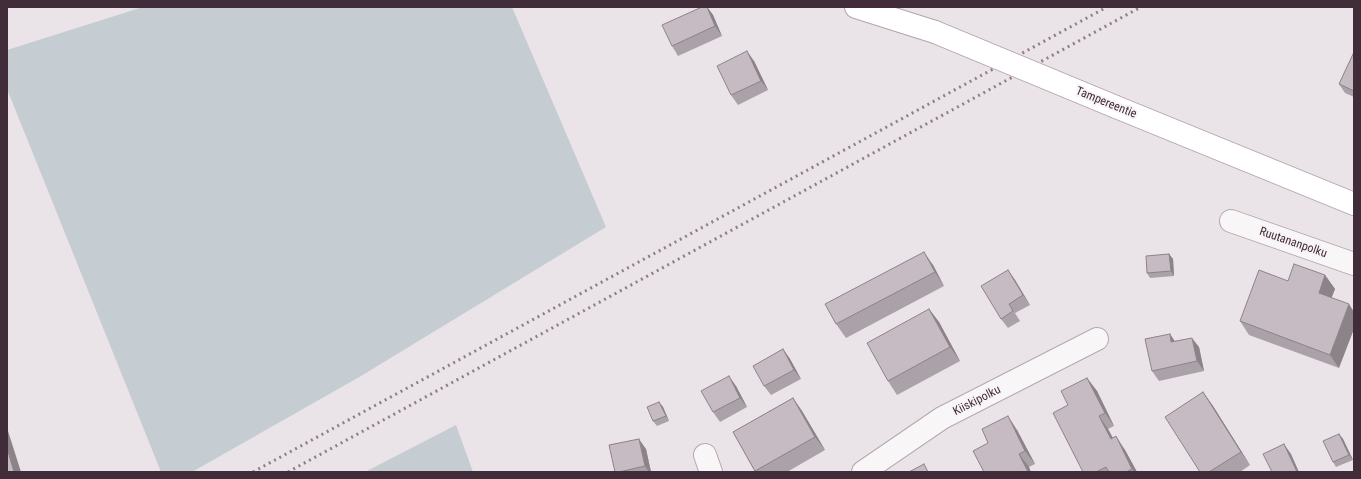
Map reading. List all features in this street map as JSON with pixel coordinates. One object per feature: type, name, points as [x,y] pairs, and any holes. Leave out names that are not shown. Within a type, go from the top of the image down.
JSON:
[{"type":"main road","name":"Tampereentie","points":[[856,7],[935,32],[1354,204]]},
{"type":"street","name":"Ruutananpolku","points":[[1231,221],[1354,264]]},
{"type":"street","name":"Kiiskipolku","points":[[863,472],[942,418],[1097,339]]},
{"type":"shaded area","points":[[143,7],[512,7],[606,227],[361,376],[192,472],[161,472],[7,89],[7,50]]},
{"type":"shaded area","points":[[456,425],[473,472],[365,472]]},
{"type":"building","points":[[702,7],[707,7],[715,26],[672,46],[662,25]]},
{"type":"building","points":[[747,51],[761,81],[731,95],[717,66]]},
{"type":"building","points":[[1354,52],[1354,91],[1339,84]]},
{"type":"building","points":[[924,252],[935,272],[836,324],[825,304]]},
{"type":"building","points":[[1169,254],[1171,271],[1147,273],[1146,256]]},
{"type":"building","points":[[1294,264],[1325,275],[1319,293],[1349,304],[1330,355],[1240,321],[1259,270],[1288,281]]},
{"type":"building","points":[[1008,270],[1023,295],[1009,304],[1013,311],[1001,319],[981,286]]},
{"type":"building","points":[[929,309],[950,347],[888,381],[867,343]]},
{"type":"building","points":[[1170,334],[1171,342],[1192,338],[1197,361],[1152,371],[1145,339]]},
{"type":"building","points":[[783,349],[794,370],[764,386],[753,366]]},
{"type":"building","points":[[729,376],[740,398],[713,412],[701,391]]},
{"type":"building","points":[[1087,378],[1105,413],[1099,416],[1111,439],[1116,436],[1132,469],[1126,472],[1109,472],[1106,467],[1096,472],[1083,472],[1053,413],[1068,405],[1061,391]]},
{"type":"building","points":[[1203,392],[1241,452],[1209,472],[1200,472],[1165,417]]},
{"type":"building","points":[[793,398],[815,437],[755,471],[733,432]]},
{"type":"building","points":[[659,402],[666,416],[653,421],[647,407]]},
{"type":"building","points":[[1008,416],[1025,451],[1019,454],[1028,472],[984,472],[973,451],[988,443],[982,429]]},
{"type":"building","points":[[1339,434],[1349,455],[1333,462],[1323,441]]},
{"type":"building","points":[[639,439],[645,466],[615,472],[609,445]]},
{"type":"building","points":[[1284,444],[1297,472],[1272,472],[1263,454]]},
{"type":"building","points":[[7,448],[14,472],[7,472]]},
{"type":"building","points":[[924,464],[928,472],[909,472]]},
{"type":"railway","points":[[253,472],[1107,7]]},
{"type":"railway","points":[[288,472],[1141,7]]}]
